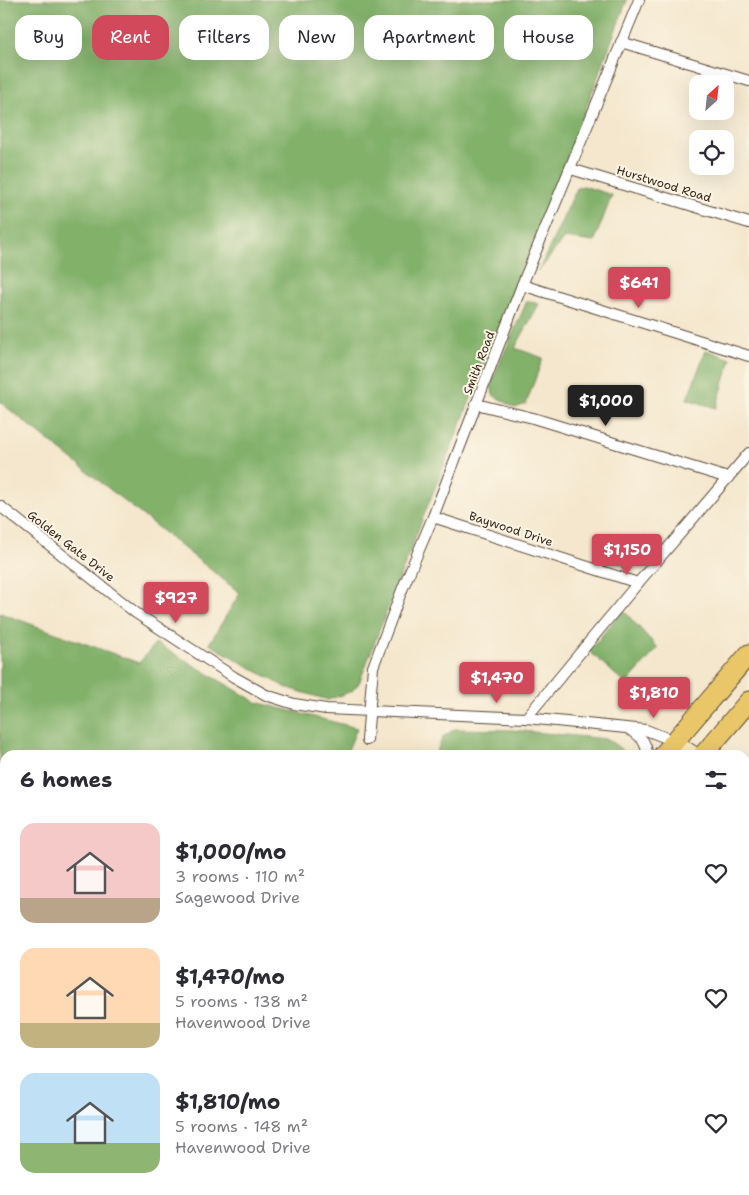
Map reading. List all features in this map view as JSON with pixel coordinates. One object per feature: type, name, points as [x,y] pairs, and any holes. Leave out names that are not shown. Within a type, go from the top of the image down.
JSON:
[{"type":"highway","points":[[669,748],[749,654]]},
{"type":"highway","points":[[706,750],[749,701]]},
{"type":"street","name":"Smith Road","points":[[367,740],[374,667],[402,590],[433,517],[522,286],[639,0]]},
{"type":"street","points":[[621,42],[749,81]]},
{"type":"street","name":"Hurstwood Road","points":[[571,170],[749,223]]},
{"type":"street","points":[[522,286],[749,356]]},
{"type":"street","points":[[476,404],[533,418],[728,478]]},
{"type":"street","points":[[526,718],[749,453]]},
{"type":"street","name":"Golden Gate Drive","points":[[0,506],[136,613],[266,696],[294,704],[326,709],[526,718],[646,730],[658,733],[669,748]]},
{"type":"street","name":"Baywood Drive","points":[[433,517],[638,583]]},
{"type":"street","points":[[624,728],[636,733],[646,744],[647,750]]},
{"type":"green space","points":[[0,0],[627,0],[556,187],[422,520],[359,683],[352,691],[328,700],[285,687],[209,644],[240,593],[0,402]]},
{"type":"green space","points":[[583,186],[612,195],[594,242],[564,238],[538,272],[577,188]]},
{"type":"green space","points":[[527,301],[539,304],[515,348],[543,358],[526,404],[515,408],[493,395],[491,383]]},
{"type":"green space","points":[[706,350],[731,359],[716,408],[687,399]]},
{"type":"green space","points":[[623,610],[658,648],[626,684],[589,651]]},
{"type":"green space","points":[[0,613],[139,663],[156,643],[256,702],[357,728],[348,750],[0,750]]},
{"type":"green space","points":[[455,729],[512,730],[607,739],[621,750],[437,750],[443,737]]}]
